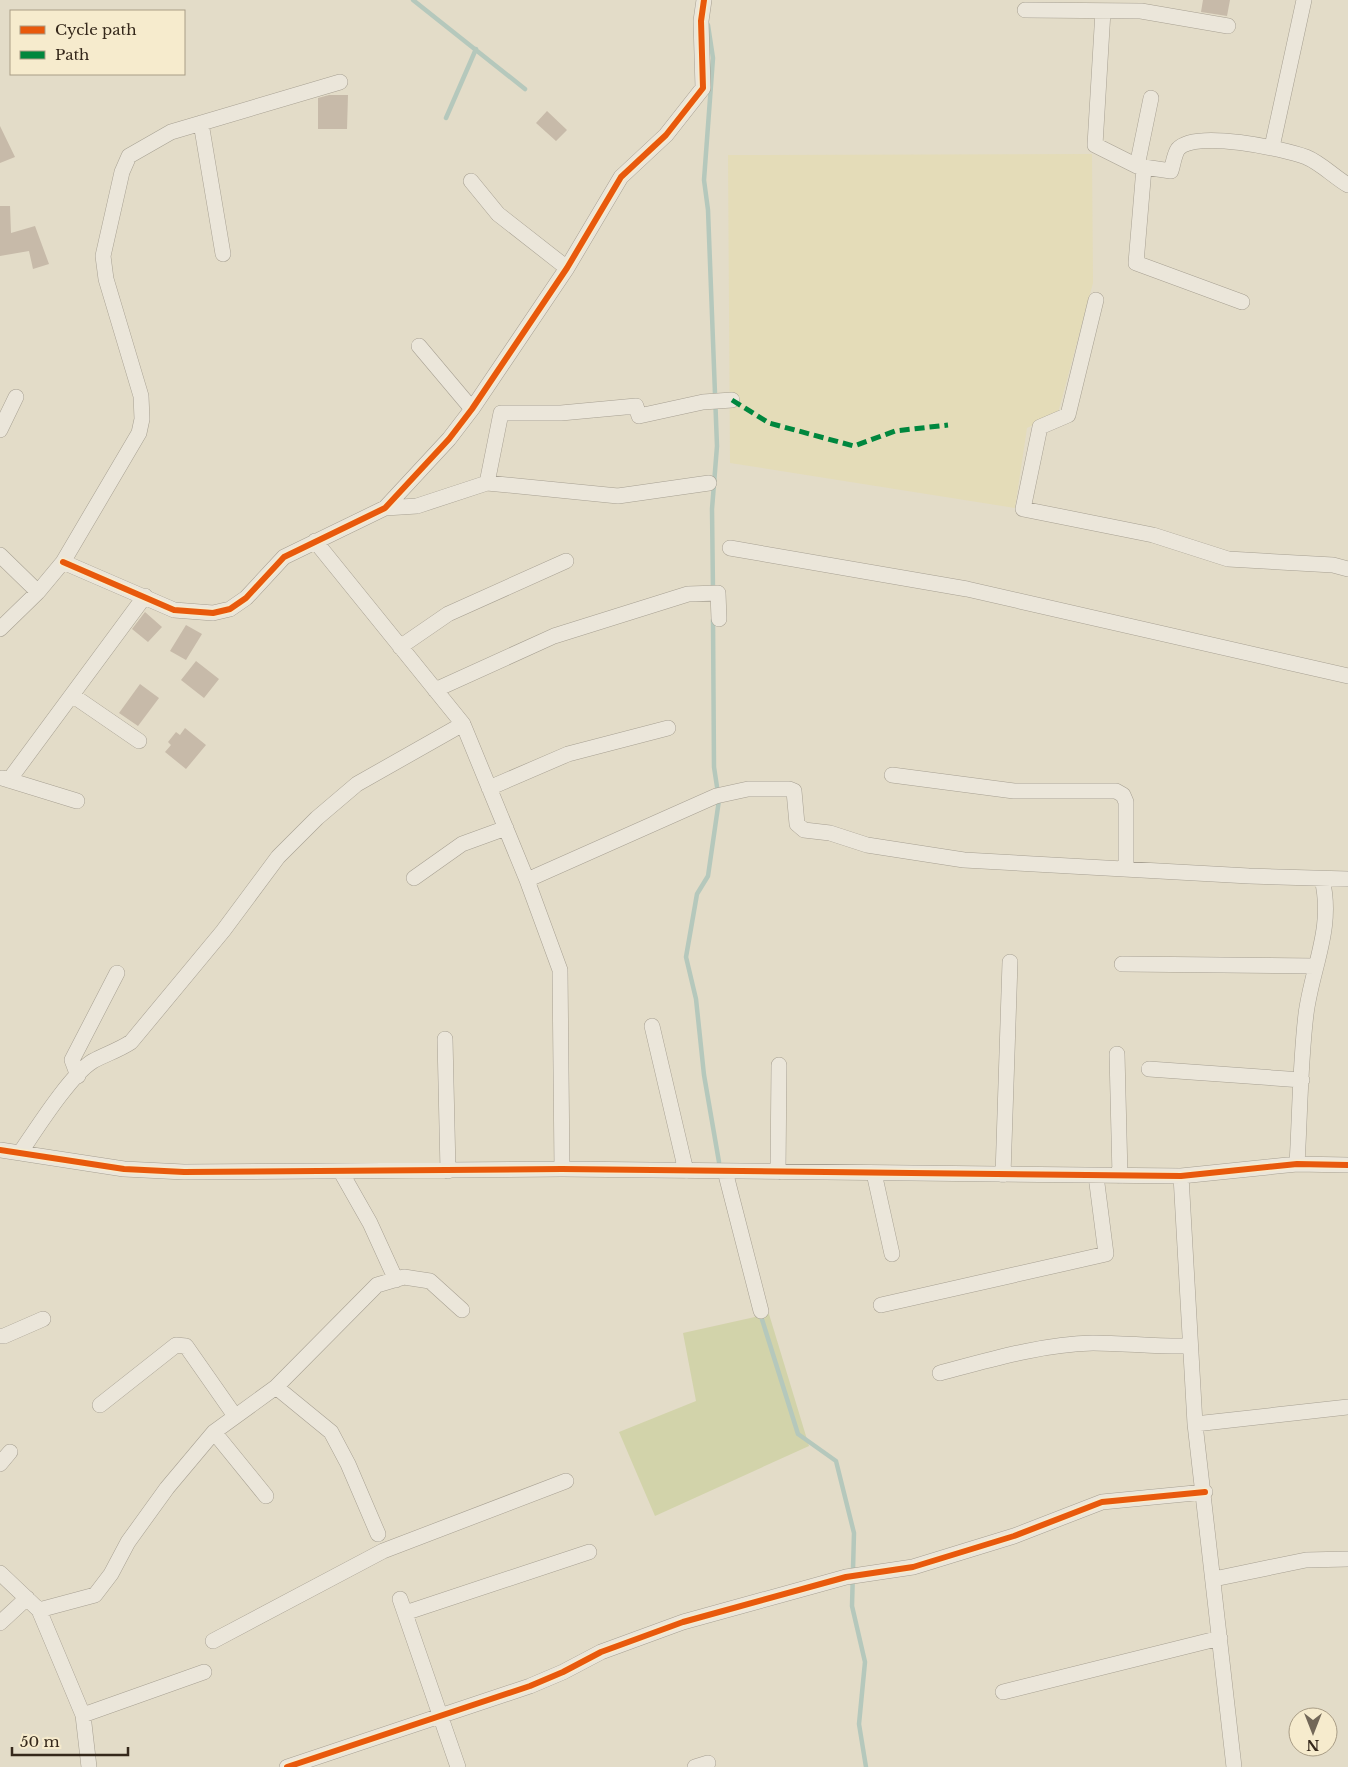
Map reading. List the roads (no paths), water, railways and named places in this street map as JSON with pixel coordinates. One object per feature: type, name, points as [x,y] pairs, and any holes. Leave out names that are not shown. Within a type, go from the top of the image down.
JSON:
[{"type":"street","points":[[385,508],[449,439],[472,409],[567,268],[621,176],[666,135],[703,88],[701,21],[704,0]]},
{"type":"street","points":[[1272,147],[1304,0]]},
{"type":"street","points":[[1025,10],[1142,11],[1228,26]]},
{"type":"street","points":[[1103,11],[1095,145],[1140,167],[1171,171],[1178,149],[1189,142],[1205,140],[1272,147],[1308,158],[1348,185]]},
{"type":"street","points":[[0,629],[38,592],[63,562],[139,433],[142,419],[141,396],[106,280],[103,256],[122,172],[129,156],[148,143],[171,132],[340,82]]},
{"type":"street","points":[[1151,98],[1140,167],[1136,263],[1242,302]]},
{"type":"street","points":[[201,123],[224,254]]},
{"type":"street","points":[[471,181],[498,214],[567,268]]},
{"type":"street","points":[[1096,300],[1068,415],[1040,427],[1023,509],[1153,535],[1228,559],[1334,565],[1348,570]]},
{"type":"street","points":[[419,346],[472,409]]},
{"type":"street","points":[[0,430],[16,397]]},
{"type":"street","points":[[487,483],[501,414],[562,413],[636,406],[639,416],[721,400]]},
{"type":"street","points":[[63,562],[174,610],[213,614],[230,609],[246,598],[284,558],[385,508],[417,506],[487,483],[618,496],[708,483]]},
{"type":"street","points":[[315,541],[462,724],[527,880],[560,970],[562,1169]]},
{"type":"street","points":[[730,548],[967,588],[1348,676]]},
{"type":"street","points":[[0,555],[38,592]]},
{"type":"street","points":[[400,647],[448,614],[566,561]]},
{"type":"street","points":[[435,690],[554,636],[688,594],[718,593],[719,619]]},
{"type":"street","points":[[77,801],[5,778],[72,695],[145,596]]},
{"type":"street","points":[[72,695],[140,741]]},
{"type":"street","points":[[20,1153],[50,1109],[92,1062],[120,1050],[131,1042],[223,931],[278,857],[317,818],[357,784],[462,724]]},
{"type":"street","points":[[489,788],[568,754],[668,728]]},
{"type":"street","points":[[892,775],[1014,791],[1116,791],[1123,795],[1126,802],[1126,869]]},
{"type":"street","points":[[527,880],[720,796],[748,789],[790,788],[796,796],[797,824],[800,828],[867,844],[964,860],[1348,879]]},
{"type":"street","points":[[414,878],[462,844],[506,828]]},
{"type":"street","points":[[1297,1164],[1306,1016],[1315,966],[1323,945],[1326,928],[1327,899],[1322,879]]},
{"type":"street","points":[[1003,1175],[1010,962]]},
{"type":"street","points":[[1122,964],[1315,966]]},
{"type":"street","points":[[78,1076],[72,1060],[117,973]]},
{"type":"street","points":[[652,1026],[686,1171]]},
{"type":"street","points":[[446,1039],[448,1171]]},
{"type":"street","points":[[1117,1054],[1120,1176]]},
{"type":"street","points":[[778,1172],[779,1065]]},
{"type":"street","points":[[1149,1069],[1302,1080]]},
{"type":"street","points":[[0,1150],[124,1169],[184,1172],[562,1169],[1181,1176],[1297,1164],[1348,1165]]},
{"type":"street","points":[[725,1171],[761,1311]]},
{"type":"street","points":[[341,1172],[370,1223],[396,1280]]},
{"type":"street","points":[[874,1173],[892,1254]]},
{"type":"street","points":[[881,1305],[1106,1254],[1096,1176]]},
{"type":"street","points":[[1181,1176],[1189,1346],[1195,1424],[1234,1767]]},
{"type":"street","points":[[39,1610],[95,1595],[111,1574],[128,1542],[167,1488],[214,1432],[276,1387],[377,1285],[404,1277],[430,1281],[462,1310]]},
{"type":"street","points":[[0,1336],[4,1336],[42,1319]]},
{"type":"street","points":[[940,1373],[1001,1357],[1063,1346],[1093,1343],[1189,1346]]},
{"type":"street","points":[[100,1406],[176,1345],[181,1345],[186,1346],[235,1416]]},
{"type":"street","points":[[276,1387],[331,1432],[348,1464],[378,1534]]},
{"type":"street","points":[[1195,1424],[1348,1408]]},
{"type":"street","points":[[214,1432],[266,1496]]},
{"type":"street","points":[[0,1464],[10,1452]]},
{"type":"street","points":[[213,1641],[383,1551],[566,1481]]},
{"type":"street","points":[[288,1767],[530,1686],[633,1638],[683,1622],[852,1577],[913,1567],[1014,1536],[1102,1502],[1204,1492]]},
{"type":"street","points":[[405,1613],[589,1552]]},
{"type":"street","points":[[1214,1579],[1306,1560],[1348,1559]]},
{"type":"street","points":[[0,1572],[39,1610],[83,1714],[89,1767]]},
{"type":"street","points":[[0,1623],[27,1598]]},
{"type":"street","points":[[400,1599],[458,1767]]},
{"type":"street","points":[[1003,1692],[1220,1638]]},
{"type":"street","points":[[83,1714],[204,1672]]},
{"type":"waterway","points":[[413,0],[525,89]]},
{"type":"waterway","points":[[708,25],[713,58],[704,180],[708,210],[717,446],[712,509],[713,591]]},
{"type":"waterway","points":[[446,118],[476,49]]},
{"type":"waterway","points":[[713,619],[714,767],[719,800],[708,876],[697,894],[686,957],[696,999],[704,1075],[719,1162]]},
{"type":"waterway","points":[[760,1313],[798,1434],[836,1461],[854,1533],[852,1606],[865,1662],[859,1724],[866,1767]]}]
